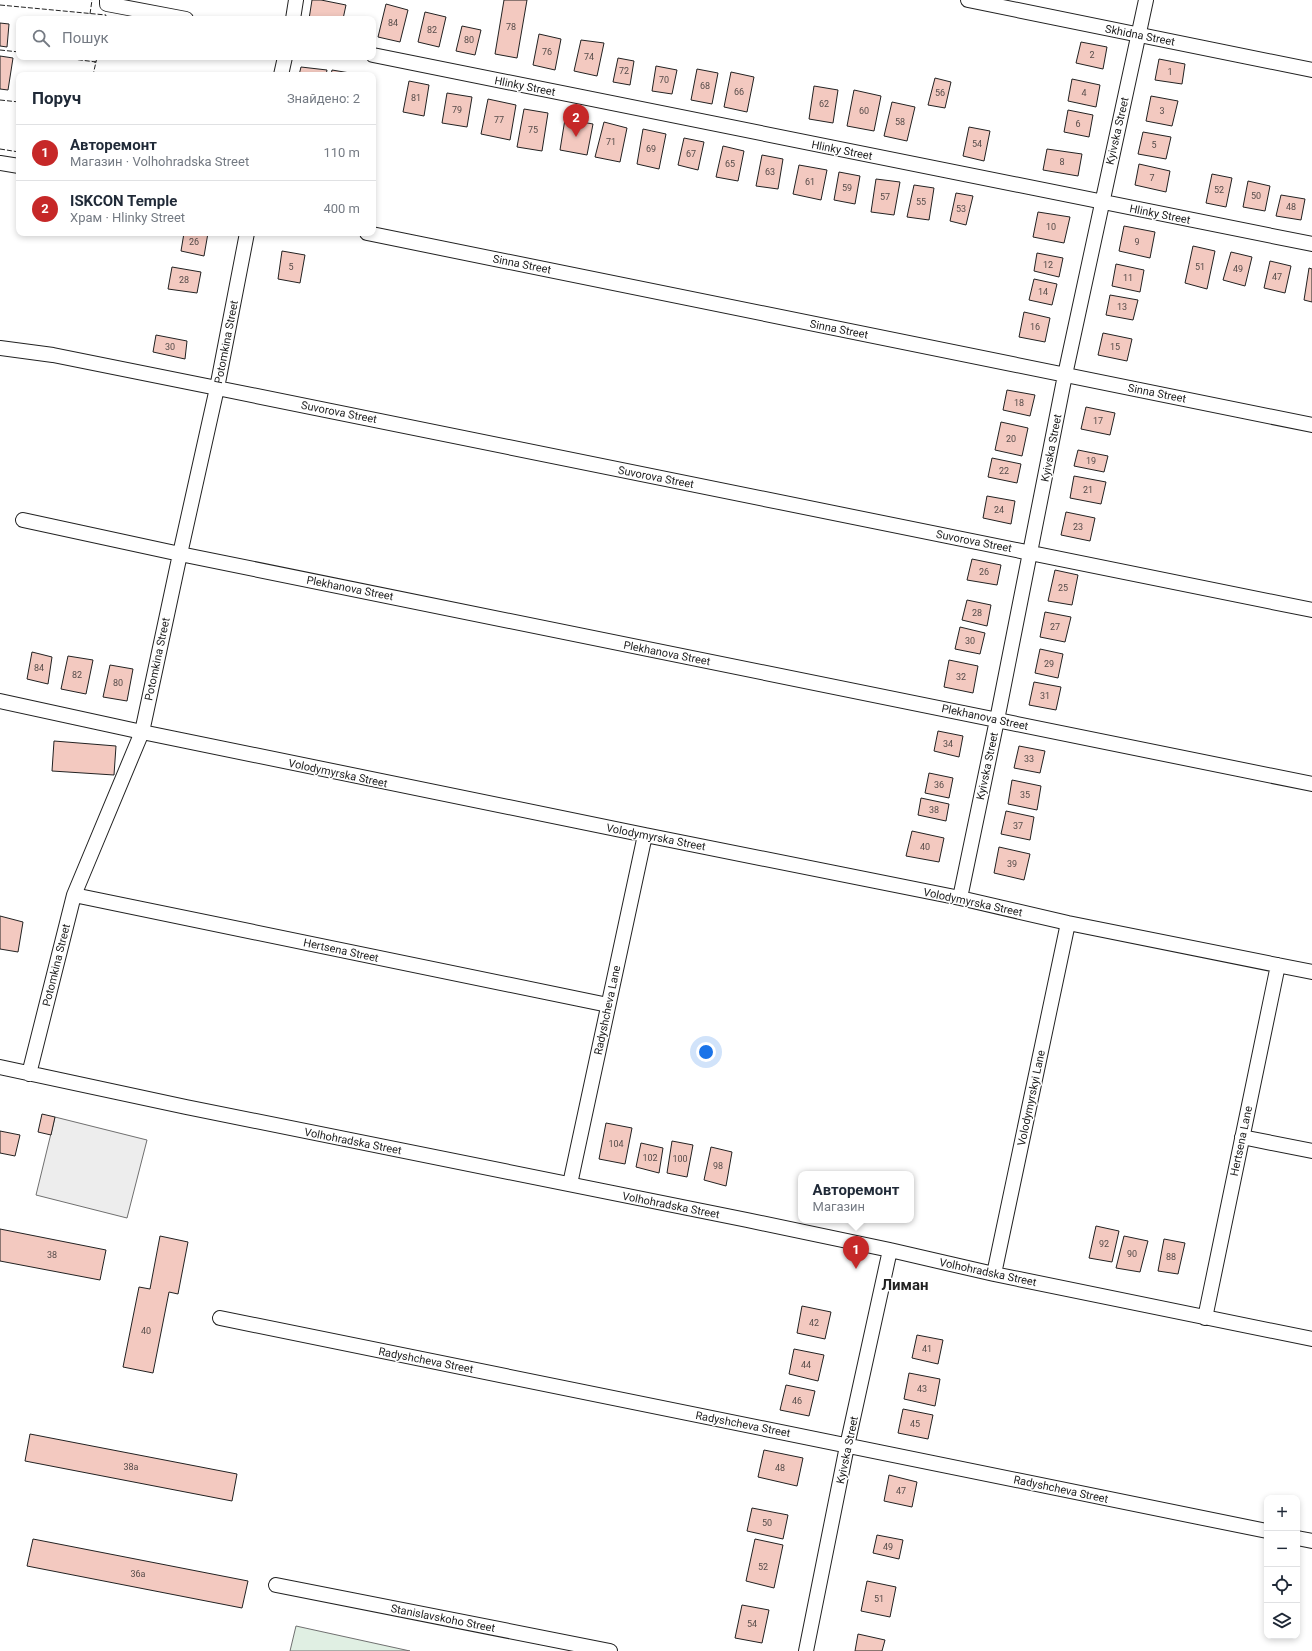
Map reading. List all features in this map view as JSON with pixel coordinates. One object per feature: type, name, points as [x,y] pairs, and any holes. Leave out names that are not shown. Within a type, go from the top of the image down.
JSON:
[{"type":"street","points":[[293,16],[296,0]]},
{"type":"street","name":"Skhidna Street","points":[[968,0],[1312,70]]},
{"type":"street","name":"Kyivska Street","points":[[960,898],[997,720],[1065,374],[1146,0]]},
{"type":"street","points":[[107,2],[172,16]]},
{"type":"street","name":"Hlinky Street","points":[[376,56],[1312,244]]},
{"type":"street","points":[[282,72],[284,60]]},
{"type":"street","points":[[0,163],[16,166]]},
{"type":"street","name":"Sinna Street","points":[[376,235],[1312,425]]},
{"type":"street","name":"Potomkina Street","points":[[29,1074],[74,895],[142,732],[217,388],[246,236]]},
{"type":"street","name":"Suvorova Street","points":[[0,348],[53,355],[1312,610]]},
{"type":"street","name":"Plekhanova Street","points":[[23,520],[180,554],[1312,784]]},
{"type":"street","name":"Volodymyrska Street","points":[[0,701],[142,732],[960,898],[1068,923],[1312,972]]},
{"type":"street","name":"Radyshcheva Lane","points":[[570,1184],[645,835]]},
{"type":"street","name":"Hertsena Street","points":[[74,895],[608,1005]]},
{"type":"street","name":"Volodymyrskyi Lane","points":[[994,1274],[1068,923]]},
{"type":"street","name":"Hertsena Lane","points":[[1204,1318],[1278,965]]},
{"type":"street","name":"Volhohradska Street","points":[[0,1067],[194,1109],[570,1184],[890,1250],[994,1274],[1204,1318],[1312,1339]]},
{"type":"street","points":[[1242,1137],[1312,1151]]},
{"type":"street","name":"Kyivska Street","points":[[806,1651],[847,1446],[890,1250]]},
{"type":"street","name":"Radyshcheva Street","points":[[220,1318],[1264,1531]]},
{"type":"street","points":[[1300,1539],[1312,1541]]},
{"type":"street","name":"Stanislavskoho Street","points":[[276,1585],[610,1651]]},
{"type":"green space","points":[[296,1626],[410,1651],[290,1651]]},
{"type":"shaded area","points":[[55,1117],[147,1140],[127,1218],[36,1195]]},
{"type":"building","points":[[312,0],[321,0],[346,5],[344,16],[309,16]]},
{"type":"building","points":[[504,0],[527,0],[517,58],[495,54]]},
{"type":"building","points":[[386,4],[408,10],[400,42],[378,37]]},
{"type":"building","points":[[425,12],[446,17],[439,47],[418,42]]},
{"type":"building","points":[[0,23],[9,24],[7,47],[0,46]]},
{"type":"building","points":[[462,26],[481,30],[475,55],[456,51]]},
{"type":"building","points":[[539,34],[561,39],[555,70],[533,65]]},
{"type":"building","points":[[581,40],[604,43],[597,76],[574,71]]},
{"type":"building","points":[[1081,42],[1107,47],[1103,69],[1076,63]]},
{"type":"building","points":[[0,56],[13,58],[8,90],[0,89]]},
{"type":"building","points":[[618,58],[634,61],[630,85],[613,82]]},
{"type":"building","points":[[1159,59],[1185,64],[1182,84],[1155,80]]},
{"type":"building","points":[[656,66],[677,70],[672,94],[652,91]]},
{"type":"building","points":[[301,67],[327,70],[327,72],[300,72]]},
{"type":"building","points":[[697,69],[718,73],[712,104],[691,100]]},
{"type":"building","points":[[332,70],[344,72],[332,72]]},
{"type":"building","points":[[731,72],[754,77],[747,112],[724,107]]},
{"type":"building","points":[[935,78],[951,82],[945,108],[928,105]]},
{"type":"building","points":[[1072,79],[1100,85],[1096,107],[1068,101]]},
{"type":"building","points":[[409,81],[429,85],[424,116],[403,112]]},
{"type":"building","points":[[814,86],[838,90],[833,123],[809,119]]},
{"type":"building","points":[[854,90],[881,96],[874,131],[847,126]]},
{"type":"building","points":[[447,93],[472,97],[467,127],[442,123]]},
{"type":"building","points":[[1151,96],[1178,101],[1172,126],[1146,121]]},
{"type":"building","points":[[488,99],[516,105],[510,140],[481,134]]},
{"type":"building","points":[[892,102],[915,107],[907,141],[884,136]]},
{"type":"building","points":[[524,109],[548,113],[542,151],[517,147]]},
{"type":"building","points":[[1068,110],[1093,115],[1089,137],[1064,132]]},
{"type":"building","points":[[565,119],[593,124],[587,155],[560,150]]},
{"type":"building","points":[[604,122],[627,128],[620,162],[595,157]]},
{"type":"building","points":[[969,127],[990,131],[984,161],[963,156]]},
{"type":"building","points":[[643,129],[666,134],[659,169],[637,164]]},
{"type":"building","points":[[1143,132],[1171,137],[1166,159],[1138,154]]},
{"type":"building","points":[[684,138],[704,142],[698,170],[678,165]]},
{"type":"building","points":[[723,146],[744,151],[738,181],[716,177]]},
{"type":"building","points":[[1047,149],[1082,154],[1078,176],[1043,170]]},
{"type":"building","points":[[762,155],[783,159],[778,189],[756,186]]},
{"type":"building","points":[[1139,164],[1170,171],[1166,192],[1135,185]]},
{"type":"building","points":[[799,165],[827,170],[821,200],[793,194]]},
{"type":"building","points":[[839,172],[860,176],[855,204],[834,200]]},
{"type":"building","points":[[1212,174],[1232,178],[1226,207],[1206,203]]},
{"type":"building","points":[[876,179],[900,182],[894,215],[871,212]]},
{"type":"building","points":[[1248,181],[1270,186],[1265,211],[1243,207]]},
{"type":"building","points":[[914,185],[934,188],[929,220],[907,217]]},
{"type":"building","points":[[956,193],[973,196],[966,225],[950,221]]},
{"type":"building","points":[[1281,195],[1305,199],[1301,220],[1276,216]]},
{"type":"building","points":[[1038,212],[1070,217],[1064,243],[1033,237]]},
{"type":"building","points":[[1124,226],[1155,232],[1150,258],[1119,251]]},
{"type":"building","points":[[184,236],[207,236],[204,256],[181,251]]},
{"type":"building","points":[[1193,246],[1215,251],[1207,289],[1185,283]]},
{"type":"building","points":[[282,251],[305,255],[300,283],[278,279]]},
{"type":"building","points":[[1231,252],[1252,257],[1245,286],[1223,280]]},
{"type":"building","points":[[1037,253],[1063,258],[1059,277],[1034,271]]},
{"type":"building","points":[[1270,261],[1291,266],[1285,293],[1264,288]]},
{"type":"building","points":[[1116,264],[1144,270],[1140,292],[1112,286]]},
{"type":"building","points":[[172,267],[201,272],[197,293],[168,289]]},
{"type":"building","points":[[1309,268],[1312,269],[1312,302],[1304,300]]},
{"type":"building","points":[[1034,279],[1057,284],[1052,305],[1029,300]]},
{"type":"building","points":[[1110,295],[1138,300],[1133,320],[1106,315]]},
{"type":"building","points":[[1024,312],[1050,318],[1045,342],[1019,337]]},
{"type":"building","points":[[1103,333],[1132,339],[1127,361],[1098,355]]},
{"type":"building","points":[[156,335],[187,341],[185,359],[153,352]]},
{"type":"building","points":[[1007,390],[1035,395],[1030,416],[1003,410]]},
{"type":"building","points":[[1086,407],[1115,413],[1110,435],[1081,429]]},
{"type":"building","points":[[1001,422],[1028,428],[1022,456],[995,450]]},
{"type":"building","points":[[1078,450],[1108,456],[1104,472],[1074,466]]},
{"type":"building","points":[[992,458],[1021,464],[1017,483],[988,477]]},
{"type":"building","points":[[1074,476],[1106,482],[1101,504],[1070,498]]},
{"type":"building","points":[[987,496],[1015,501],[1011,524],[983,518]]},
{"type":"building","points":[[1066,512],[1095,518],[1090,541],[1061,535]]},
{"type":"building","points":[[972,559],[1001,565],[997,585],[967,580]]},
{"type":"building","points":[[1055,570],[1078,575],[1072,605],[1048,601]]},
{"type":"building","points":[[967,600],[991,605],[987,626],[962,620]]},
{"type":"building","points":[[1045,612],[1071,617],[1065,642],[1040,637]]},
{"type":"building","points":[[960,627],[985,633],[980,654],[955,649]]},
{"type":"building","points":[[1040,649],[1063,654],[1058,678],[1035,673]]},
{"type":"building","points":[[32,652],[52,657],[48,684],[27,679]]},
{"type":"building","points":[[68,656],[93,660],[86,694],[61,689]]},
{"type":"building","points":[[949,660],[978,666],[973,693],[944,687]]},
{"type":"building","points":[[110,665],[133,669],[127,701],[103,697]]},
{"type":"building","points":[[1034,682],[1061,687],[1056,710],[1029,705]]},
{"type":"building","points":[[938,731],[963,736],[959,757],[934,751]]},
{"type":"building","points":[[54,741],[116,746],[114,775],[52,771]]},
{"type":"building","points":[[1019,746],[1045,751],[1040,773],[1014,768]]},
{"type":"building","points":[[929,773],[953,778],[949,798],[925,793]]},
{"type":"building","points":[[1012,780],[1041,786],[1037,810],[1008,804]]},
{"type":"building","points":[[921,798],[949,804],[946,821],[918,815]]},
{"type":"building","points":[[1006,811],[1034,817],[1030,840],[1001,834]]},
{"type":"building","points":[[912,831],[944,838],[939,862],[906,856]]},
{"type":"building","points":[[999,847],[1030,854],[1024,880],[994,873]]},
{"type":"building","points":[[0,916],[23,922],[18,952],[0,949]]},
{"type":"building","points":[[42,1114],[55,1117],[51,1135],[38,1132]]},
{"type":"building","points":[[606,1123],[632,1128],[625,1164],[599,1159]]},
{"type":"building","points":[[0,1131],[20,1135],[15,1156],[0,1153]]},
{"type":"building","points":[[672,1141],[693,1145],[687,1177],[667,1173]]},
{"type":"building","points":[[641,1143],[663,1148],[659,1173],[636,1167]]},
{"type":"building","points":[[711,1147],[732,1152],[726,1186],[704,1180]]},
{"type":"building","points":[[1096,1226],[1119,1231],[1112,1262],[1089,1258]]},
{"type":"building","points":[[0,1229],[106,1250],[100,1280],[0,1261]]},
{"type":"building","points":[[160,1236],[188,1242],[178,1294],[169,1292],[153,1373],[123,1367],[139,1287],[150,1289]]},
{"type":"building","points":[[1124,1236],[1148,1241],[1140,1272],[1116,1268]]},
{"type":"building","points":[[1164,1239],[1185,1243],[1178,1274],[1158,1271]]},
{"type":"building","points":[[802,1306],[831,1312],[825,1339],[797,1333]]},
{"type":"building","points":[[917,1335],[943,1340],[938,1364],[912,1358]]},
{"type":"building","points":[[794,1349],[824,1355],[818,1381],[789,1374]]},
{"type":"building","points":[[909,1373],[940,1379],[935,1406],[904,1399]]},
{"type":"building","points":[[786,1385],[815,1391],[809,1416],[780,1410]]},
{"type":"building","points":[[903,1409],[933,1415],[928,1439],[898,1433]]},
{"type":"building","points":[[30,1434],[237,1474],[232,1501],[25,1461]]},
{"type":"building","points":[[764,1450],[803,1458],[797,1486],[758,1477]]},
{"type":"building","points":[[889,1475],[917,1482],[912,1507],[884,1501]]},
{"type":"building","points":[[752,1508],[788,1515],[783,1539],[747,1531]]},
{"type":"building","points":[[877,1535],[903,1540],[899,1559],[873,1553]]},
{"type":"building","points":[[33,1539],[248,1581],[242,1608],[27,1566]]},
{"type":"building","points":[[755,1539],[783,1545],[774,1588],[746,1581]]},
{"type":"building","points":[[867,1581],[896,1587],[890,1617],[861,1611]]},
{"type":"building","points":[[742,1605],[769,1610],[762,1643],[735,1638]]},
{"type":"building","points":[[858,1634],[885,1640],[882,1651],[855,1651]]},
{"type":"fence","points":[[90,14],[92,0]]},
{"type":"fence","points":[[0,5],[106,16]]},
{"type":"fence","points":[[0,50],[16,52]]},
{"type":"fence","points":[[80,60],[96,62],[94,72]]},
{"type":"fence","points":[[94,62],[96,62],[96,60]]},
{"type":"fence","points":[[0,100],[16,102]]},
{"type":"fence","points":[[0,149],[16,152]]},
{"type":"place","name":"ISKCON Temple","points":[[576,137]]},
{"type":"place","name":"Авторемонт","points":[[856,1269]]},
{"type":"district","name":"Лиман","points":[[905,1285]]}]
